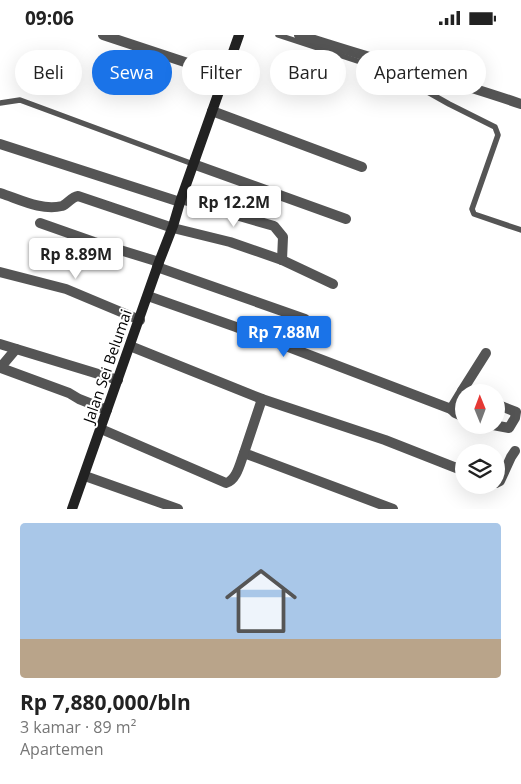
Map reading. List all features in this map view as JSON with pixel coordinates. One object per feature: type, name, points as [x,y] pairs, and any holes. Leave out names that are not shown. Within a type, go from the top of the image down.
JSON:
[{"type":"street","points":[[103,35],[182,61]]},
{"type":"street","name":"Jalan Sei Belumai","points":[[233,50],[239,35]]},
{"type":"street","points":[[299,35],[521,104]]},
{"type":"street","name":"Jalan Sei Belumai","points":[[72,509],[158,265],[173,228],[180,201],[217,95]]},
{"type":"street","points":[[212,111],[362,167]]},
{"type":"street","points":[[0,144],[180,201],[274,226],[283,237],[282,260]]},
{"type":"street","points":[[193,165],[346,219]]},
{"type":"street","points":[[0,193],[36,205],[48,206],[62,206],[78,195],[173,228],[230,242],[282,260],[333,284]]},
{"type":"street","points":[[40,223],[305,319]]},
{"type":"street","points":[[0,272],[66,289],[140,320]]},
{"type":"street","points":[[148,296],[236,327],[451,409],[455,413]]},
{"type":"street","points":[[0,343],[118,380]]},
{"type":"street","points":[[130,347],[262,399],[385,440],[455,467]]},
{"type":"street","points":[[16,349],[1,368],[69,393],[79,399],[108,410]]},
{"type":"street","points":[[470,384],[486,353]]},
{"type":"street","points":[[101,429],[226,483],[231,482],[235,477],[262,399]]},
{"type":"street","points":[[451,409],[455,404]]},
{"type":"street","points":[[505,407],[516,411],[509,428],[505,427]]},
{"type":"street","points":[[505,469],[515,451]]},
{"type":"street","points":[[244,453],[393,509]]},
{"type":"street","points":[[85,475],[178,509]]},
{"type":"lane","points":[[278,35],[394,73],[495,127],[498,135],[472,209],[474,214],[521,230]]},
{"type":"lane","points":[[0,103],[20,100],[193,165]]}]
